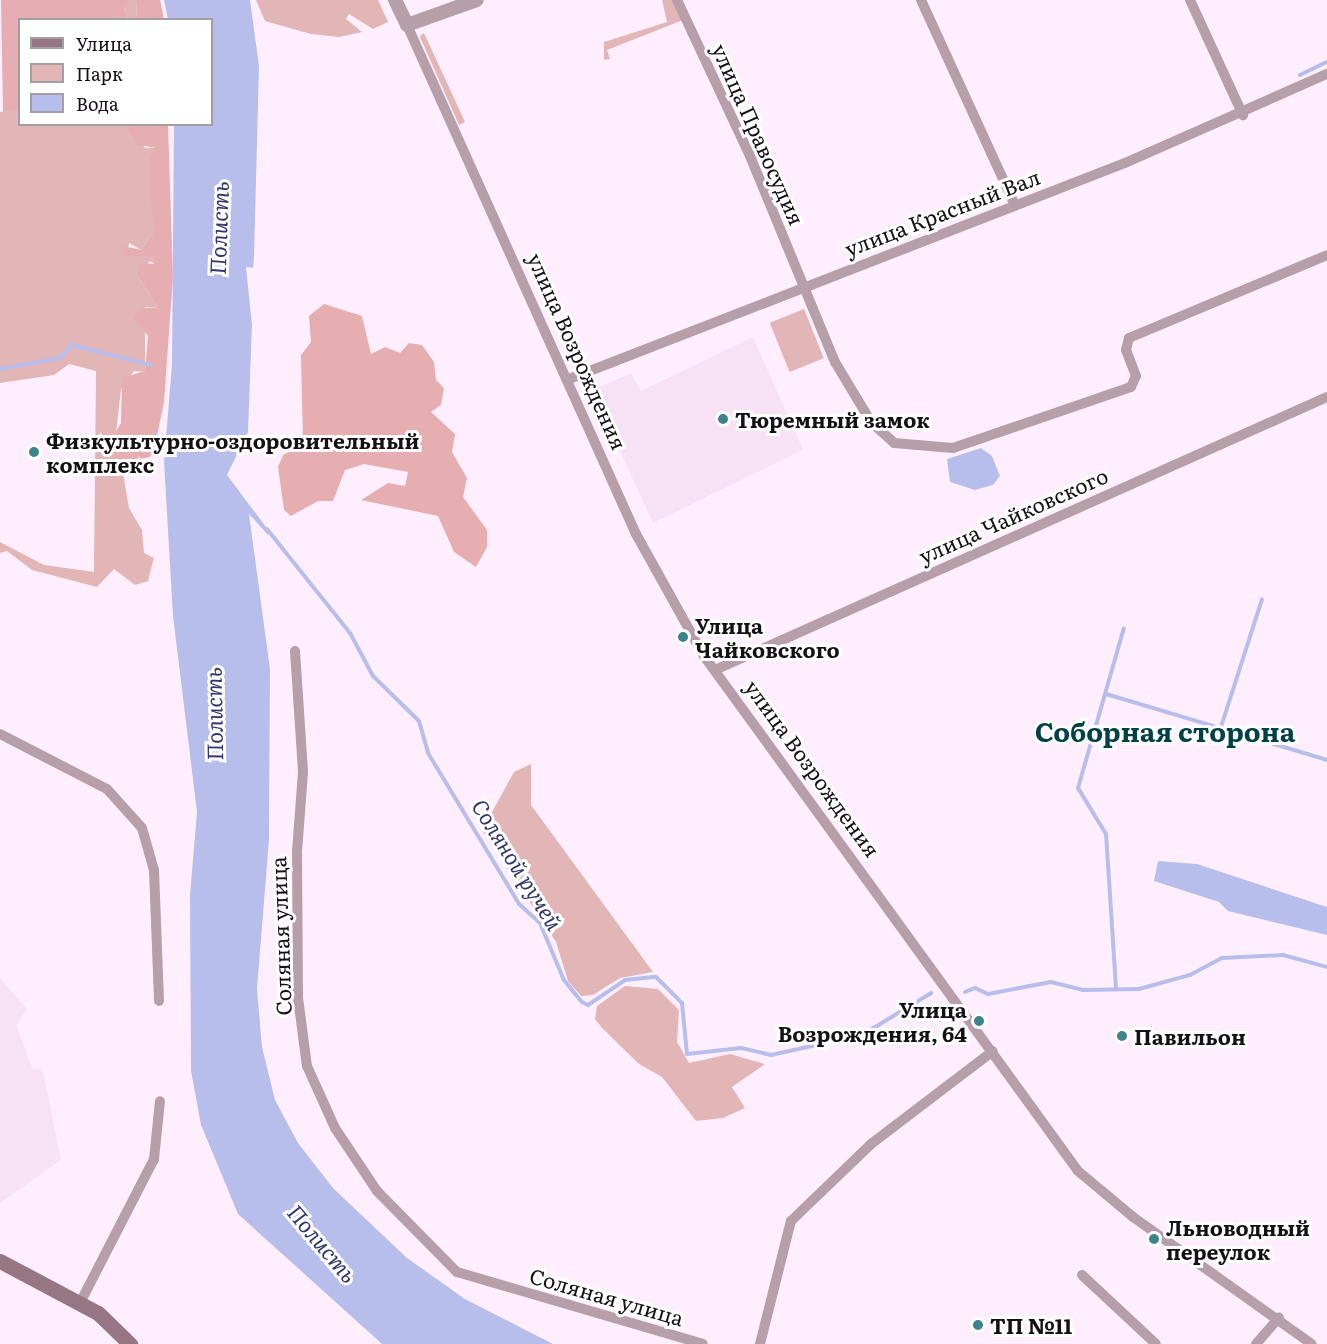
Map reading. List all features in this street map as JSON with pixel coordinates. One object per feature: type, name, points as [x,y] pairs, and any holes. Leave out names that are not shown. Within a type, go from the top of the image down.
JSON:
[{"type":"main road","points":[[0,1260],[80,1303],[130,1344]]},
{"type":"street","name":"улица Возрождения","points":[[395,0],[662,587],[715,670],[1078,1171],[1099,1190],[1312,1344]]},
{"type":"street","points":[[406,25],[477,0]]},
{"type":"street","name":"улица Правосудия","points":[[677,0],[804,284],[835,362],[870,422],[894,443],[953,448],[1131,387],[1136,376],[1126,350],[1129,338],[1327,255]]},
{"type":"street","points":[[921,0],[1015,205]]},
{"type":"street","points":[[1190,0],[1243,115]]},
{"type":"street","name":"улица Красный Вал","points":[[569,379],[804,284],[1015,205],[1243,115],[1327,74]]},
{"type":"street","name":"улица Чайковского","points":[[715,670],[1327,397]]},
{"type":"street","name":"Соляная улица","points":[[295,651],[303,772],[297,851],[298,998],[308,1066],[335,1128],[377,1191],[466,1276],[703,1344]]},
{"type":"street","points":[[0,734],[107,789],[142,828],[155,881],[159,1001]]},
{"type":"street","points":[[760,1344],[791,1221],[872,1144],[993,1051]]},
{"type":"street","points":[[80,1303],[154,1159],[160,1101]]},
{"type":"street","points":[[1082,1275],[1156,1344]]},
{"type":"street","points":[[1256,1344],[1278,1318]]},
{"type":"shaded area","points":[[1,0],[130,1],[124,7],[128,18],[18,18],[18,109],[3,112]]},
{"type":"shaded area","points":[[136,0],[160,0],[164,18],[137,18]]},
{"type":"shaded area","points":[[128,126],[168,126],[173,277],[164,402],[154,451],[150,457],[124,462],[105,449],[121,423],[122,378],[145,371],[148,336],[133,317],[141,308],[158,308],[137,275],[140,263],[154,264],[153,256],[125,256],[124,246],[141,250],[154,231],[149,187],[150,156],[156,148],[138,145]]},
{"type":"shaded area","points":[[324,304],[362,316],[371,354],[385,347],[400,353],[409,343],[422,345],[434,362],[436,380],[444,388],[441,405],[431,412],[455,434],[452,452],[467,478],[463,497],[487,530],[487,547],[476,567],[454,552],[438,516],[361,500],[388,483],[405,486],[408,472],[364,464],[345,470],[333,501],[318,501],[291,516],[284,510],[278,467],[283,455],[303,445],[301,355],[311,342],[309,316]]},
{"type":"shaded area","points":[[753,337],[803,450],[653,523],[592,390],[631,373],[641,391]]},
{"type":"shaded area","points":[[0,978],[27,1009],[16,1025],[33,1070],[41,1068],[45,1080],[61,1160],[0,1203]]},
{"type":"green space","points":[[129,0],[136,0],[137,18],[128,18],[124,7]]},
{"type":"green space","points":[[256,0],[378,0],[388,22],[373,29],[349,14],[346,19],[362,32],[339,37],[311,34],[265,21]]},
{"type":"green space","points":[[662,0],[674,0],[683,20],[607,50],[610,59],[604,60],[604,42],[667,22]]},
{"type":"green space","points":[[423,33],[465,122],[459,125],[420,37]]},
{"type":"green space","points":[[18,109],[18,126],[128,126],[145,148],[157,148],[150,156],[154,231],[141,250],[129,243],[127,256],[153,255],[154,264],[150,261],[137,275],[158,308],[145,307],[145,372],[134,371],[121,389],[116,433],[129,508],[142,530],[144,553],[154,558],[148,581],[135,585],[114,569],[97,587],[32,570],[7,551],[0,553],[0,542],[44,565],[94,572],[96,371],[69,364],[54,375],[0,383],[0,112]]},
{"type":"green space","points":[[804,309],[824,358],[790,372],[770,323]]},
{"type":"green space","points":[[531,764],[531,805],[653,972],[620,978],[593,995],[581,996],[568,981],[556,942],[482,830],[514,772]]},
{"type":"green space","points":[[625,986],[658,989],[679,1010],[677,1042],[689,1063],[730,1054],[765,1064],[732,1087],[745,1108],[723,1118],[696,1121],[662,1077],[639,1064],[602,1028],[595,1019],[597,1006]]},
{"type":"water","name":"Полисть","points":[[164,0],[250,0],[259,66],[254,258],[253,268],[246,267],[252,325],[248,432],[227,475],[269,531],[268,535],[249,514],[270,669],[269,840],[257,989],[262,1047],[275,1100],[298,1143],[333,1188],[407,1258],[465,1299],[553,1344],[382,1344],[238,1214],[201,1125],[191,1071],[190,895],[197,812],[173,616],[164,462],[172,364],[174,126],[213,126],[213,18],[168,18]]},
{"type":"water","points":[[981,448],[992,456],[1000,476],[993,485],[975,490],[950,482],[947,459]]},
{"type":"water","points":[[1158,861],[1197,864],[1327,907],[1327,935],[1228,911],[1219,902],[1154,881]]},
{"type":"waterway","points":[[1300,75],[1327,62]]},
{"type":"waterway","points":[[0,369],[60,358],[72,345],[150,365]]},
{"type":"waterway","name":"Соляной ручей","points":[[267,529],[350,633],[373,676],[419,721],[428,753],[519,904],[540,923],[564,980],[582,1002],[588,1005],[625,980],[656,977],[682,1003],[687,1054],[741,1048],[771,1055],[812,1046],[839,1033],[862,1035],[931,993]]},
{"type":"waterway","points":[[1221,727],[1262,599]]},
{"type":"waterway","points":[[1116,988],[1106,834],[1078,788],[1124,628]]},
{"type":"waterway","points":[[1106,694],[1327,760]]},
{"type":"waterway","name":"Соляной ручей","points":[[965,992],[975,988],[988,994],[1051,982],[1083,990],[1139,989],[1190,975],[1222,958],[1283,955],[1327,967]]},
{"type":"place","name":"Тюремный замок","points":[[723,419]]},
{"type":"place","name":"Физкультурно-оздоровительный комплекс","points":[[34,452]]},
{"type":"place","name":"Улица Чайковского","points":[[683,637]]},
{"type":"place","name":"Улица Возрождения, 64","points":[[979,1021]]},
{"type":"place","name":"Павильон","points":[[1122,1036]]},
{"type":"place","name":"Льноводный переулок","points":[[1154,1239]]},
{"type":"place","name":"ТП №11","points":[[978,1325]]},
{"type":"district","name":"Соборная сторона","points":[[1165,731]]}]
